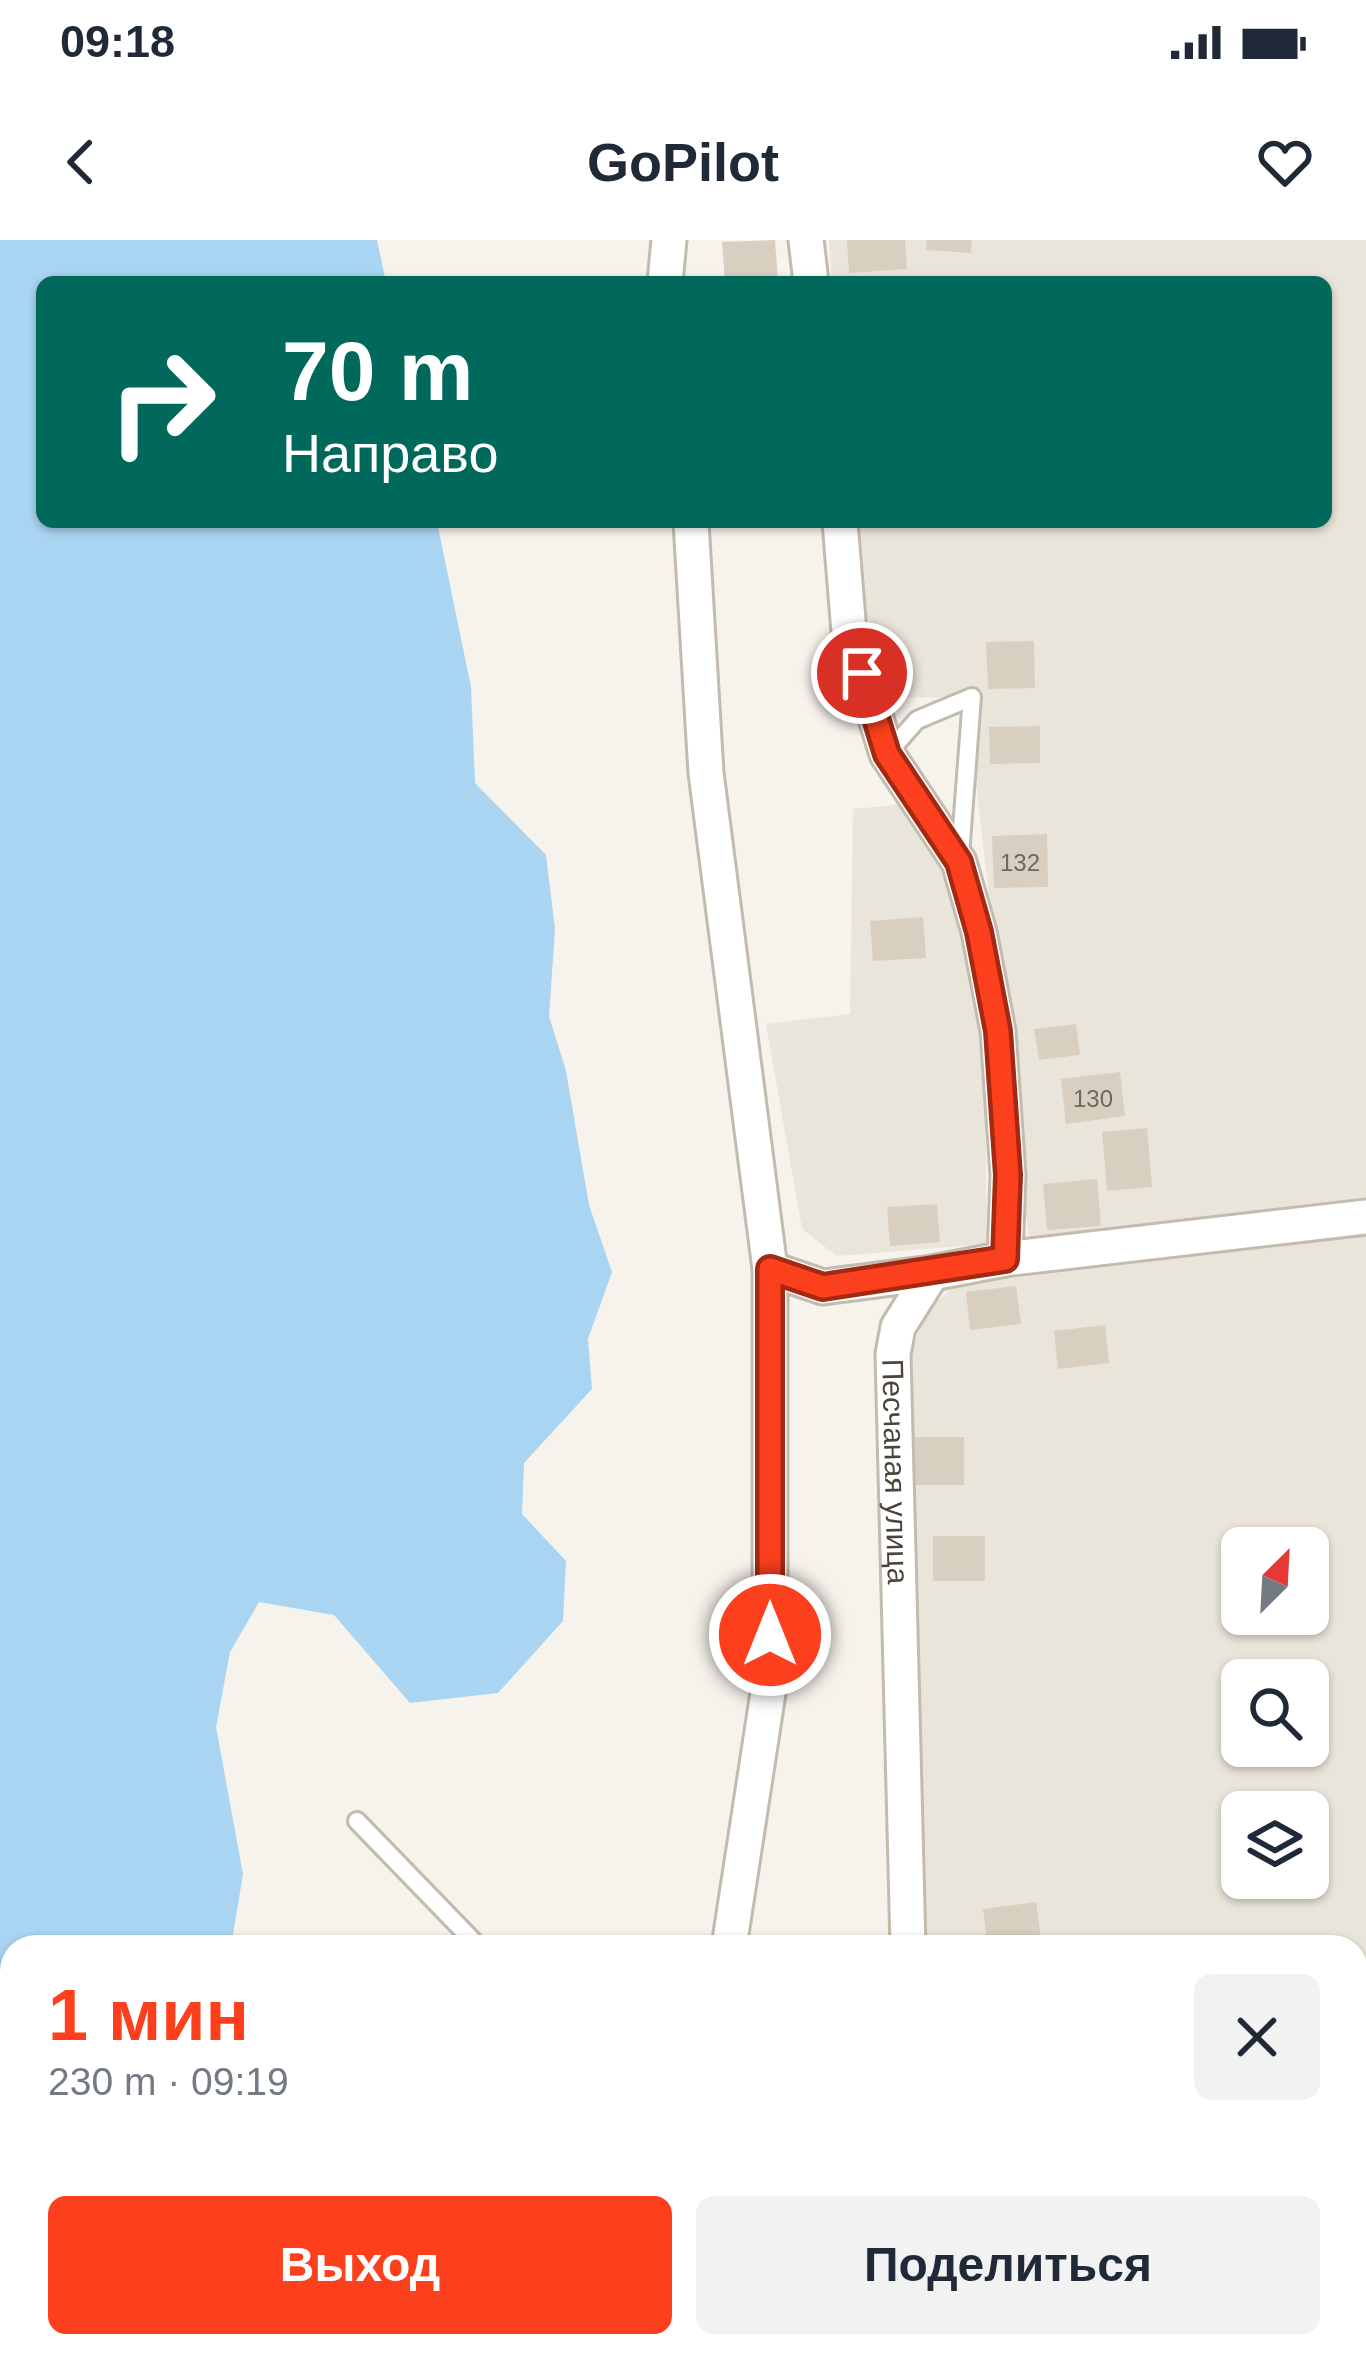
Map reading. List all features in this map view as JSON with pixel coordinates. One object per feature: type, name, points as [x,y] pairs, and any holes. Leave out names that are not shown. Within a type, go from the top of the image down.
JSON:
[{"type":"street","points":[[666,276],[669,240]]},
{"type":"street","points":[[806,240],[810,276]]},
{"type":"street","points":[[691,528],[706,773],[770,1269],[770,1680],[731,1935]]},
{"type":"street","points":[[840,528],[849,632],[887,754],[959,862],[979,932],[998,1031],[1008,1175],[1005,1259]]},
{"type":"street","points":[[770,1269],[823,1287],[1005,1259],[1366,1217]]},
{"type":"street","name":"Песчаная улица","points":[[908,1935],[893,1354],[898,1327],[932,1273]]},
{"type":"lane","points":[[887,754],[917,720],[972,697],[959,862]]},
{"type":"lane","points":[[358,1821],[467,1935]]},
{"type":"shaded area","points":[[829,240],[1366,240],[1366,1206],[1030,1248],[966,698],[898,697],[867,616],[858,528],[1332,528],[1332,276],[832,276]]},
{"type":"shaded area","points":[[907,804],[954,868],[984,1008],[987,1244],[837,1256],[802,1229],[766,1024],[850,1014],[853,809]]},
{"type":"shaded area","points":[[1366,1236],[1366,1935],[920,1935],[906,1363],[929,1309],[955,1285]]},
{"type":"water","points":[[0,240],[377,240],[385,276],[36,276],[36,528],[438,528],[471,687],[475,783],[546,855],[555,929],[549,1016],[566,1071],[589,1205],[612,1272],[588,1339],[592,1389],[524,1463],[522,1514],[566,1561],[563,1621],[498,1693],[410,1703],[334,1615],[259,1602],[230,1652],[216,1727],[243,1874],[233,1935],[0,1935]]},
{"type":"building","points":[[775,240],[778,276],[725,276],[722,242]]},
{"type":"building","points":[[847,240],[905,240],[907,269],[849,273]]},
{"type":"building","points":[[927,240],[972,240],[971,253],[926,250]]},
{"type":"building","points":[[1034,641],[1035,688],[988,689],[986,642]]},
{"type":"building","points":[[1040,726],[1040,763],[990,764],[989,727]]},
{"type":"building","points":[[1047,834],[1048,887],[994,888],[992,836]]},
{"type":"building","points":[[923,917],[926,958],[873,961],[870,921]]},
{"type":"building","points":[[1076,1024],[1080,1055],[1039,1060],[1034,1029]]},
{"type":"building","points":[[1120,1072],[1125,1116],[1066,1124],[1061,1079]]},
{"type":"building","points":[[1147,1128],[1152,1187],[1107,1191],[1102,1132]]},
{"type":"building","points":[[1097,1179],[1101,1226],[1047,1230],[1043,1184]]},
{"type":"building","points":[[937,1204],[940,1242],[890,1246],[887,1207]]},
{"type":"building","points":[[1016,1286],[1021,1324],[970,1330],[966,1292]]},
{"type":"building","points":[[1105,1325],[1109,1363],[1058,1369],[1054,1331]]},
{"type":"building","points":[[915,1437],[964,1437],[964,1485],[915,1485]]},
{"type":"building","points":[[933,1536],[985,1536],[985,1581],[933,1581]]},
{"type":"building","points":[[1036,1902],[1040,1935],[986,1935],[983,1909]]},
{"type":"route","points":[[770,1635],[770,1269],[823,1287],[1005,1259],[1008,1175],[998,1031],[979,932],[959,862],[887,754],[862,673]]}]
